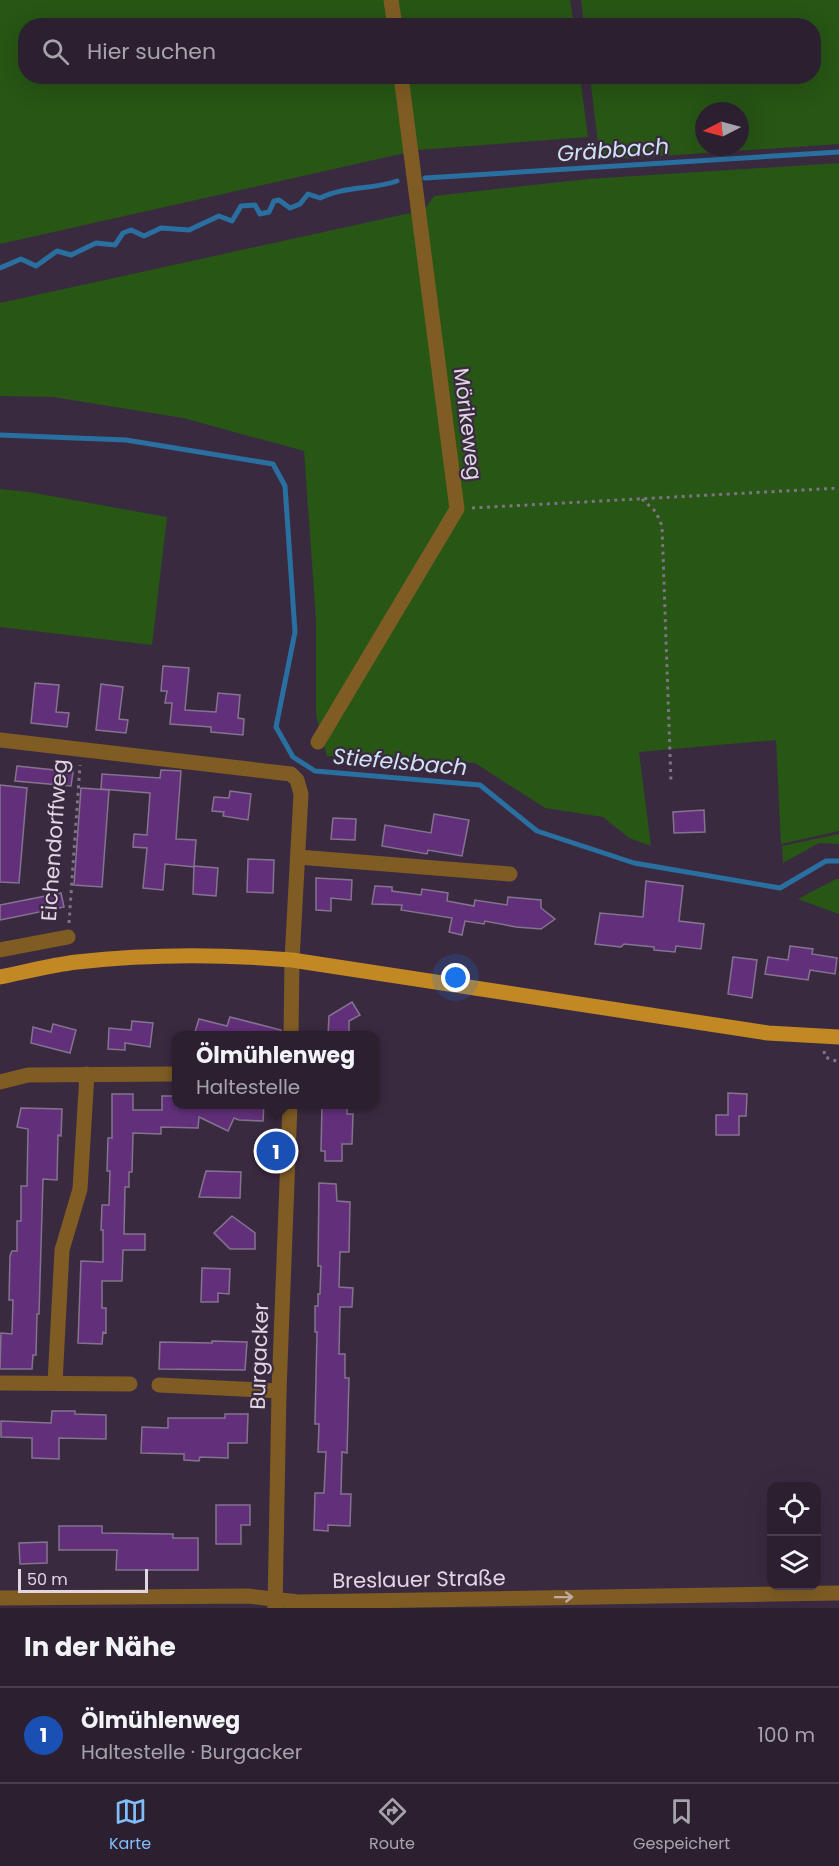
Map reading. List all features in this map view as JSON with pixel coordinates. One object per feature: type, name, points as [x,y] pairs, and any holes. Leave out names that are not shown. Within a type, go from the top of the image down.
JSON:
[{"type":"main road","points":[[0,977],[75,962],[135,958],[214,955],[292,960],[768,1033],[839,1037]]},
{"type":"street","points":[[391,0],[393,18]]},
{"type":"street","name":"Mörikeweg","points":[[318,742],[457,509],[402,84]]},
{"type":"street","name":"Eichendorffweg","points":[[0,740],[291,774],[297,780],[301,794],[298,857]]},
{"type":"street","points":[[291,1031],[292,960],[298,857],[510,874]]},
{"type":"street","name":"Eichendorffweg","points":[[0,950],[68,937]]},
{"type":"street","points":[[55,1383],[62,1250],[80,1189],[87,1074]]},
{"type":"street","points":[[0,1082],[28,1075],[172,1074]]},
{"type":"street","name":"Burgacker","points":[[275,1603],[279,1391],[290,1109]]},
{"type":"street","points":[[0,1383],[130,1384]]},
{"type":"street","points":[[159,1385],[279,1391]]},
{"type":"street","name":"Breslauer Straße","points":[[0,1599],[248,1596],[275,1603],[835,1598]]},
{"type":"path","points":[[457,509],[839,488]]},
{"type":"path","points":[[642,499],[656,512],[662,526],[672,782]]},
{"type":"path","name":"Eichendorffweg","points":[[68,937],[81,749]]},
{"type":"green space","points":[[0,0],[570,0],[573,18],[18,18],[18,84],[581,84],[588,137],[418,150],[0,244]]},
{"type":"green space","points":[[581,0],[839,0],[839,144],[749,150],[749,102],[695,102],[695,154],[600,160],[591,84],[821,84],[821,18],[583,18]]},
{"type":"green space","points":[[839,163],[839,831],[781,844],[776,740],[639,752],[651,846],[629,838],[603,817],[545,808],[475,763],[327,756],[316,715],[316,619],[304,451],[183,418],[53,397],[0,396],[0,303],[424,210],[434,196],[588,179]]},
{"type":"green space","points":[[0,489],[29,492],[167,517],[152,645],[0,627]]},
{"type":"green space","points":[[839,834],[839,844],[819,843],[783,863],[782,846]]},
{"type":"green space","points":[[839,879],[839,914],[798,899]]},
{"type":"building","points":[[163,666],[189,668],[185,710],[216,712],[218,693],[240,695],[238,718],[244,719],[243,735],[211,732],[211,727],[170,724],[172,703],[165,703],[167,691],[161,691]]},
{"type":"building","points":[[35,683],[59,685],[56,712],[69,713],[67,727],[31,723]]},
{"type":"building","points":[[101,684],[123,687],[119,719],[128,720],[126,733],[96,730]]},
{"type":"building","points":[[17,766],[73,772],[71,786],[15,781]]},
{"type":"building","points":[[161,770],[181,771],[176,839],[196,840],[194,867],[165,864],[163,890],[143,888],[147,848],[133,847],[134,834],[147,835],[150,793],[101,789],[102,774],[160,778]]},
{"type":"building","points":[[0,785],[27,788],[19,883],[0,882]]},
{"type":"building","points":[[81,788],[109,790],[102,887],[74,885]]},
{"type":"building","points":[[230,791],[251,794],[248,820],[223,816],[224,812],[212,811],[214,797],[229,798]]},
{"type":"building","points":[[704,810],[705,832],[674,833],[673,812]]},
{"type":"building","points":[[434,814],[469,820],[462,856],[428,850],[427,854],[382,846],[385,825],[431,833]]},
{"type":"building","points":[[333,818],[356,819],[355,840],[331,839]]},
{"type":"building","points":[[248,859],[274,860],[273,893],[247,892]]},
{"type":"building","points":[[194,866],[218,868],[216,896],[193,894]]},
{"type":"building","points":[[316,878],[352,880],[351,900],[331,898],[331,911],[316,910]]},
{"type":"building","points":[[646,881],[683,886],[679,921],[704,924],[701,949],[676,946],[675,952],[624,944],[621,947],[595,944],[600,913],[643,917]]},
{"type":"building","points":[[375,886],[392,887],[392,891],[421,895],[422,889],[448,893],[447,901],[474,906],[475,900],[507,905],[508,897],[541,900],[541,908],[555,919],[541,929],[485,921],[484,924],[465,921],[462,935],[449,932],[452,918],[401,910],[402,905],[372,904]]},
{"type":"building","points":[[61,893],[64,907],[0,920],[0,905]]},
{"type":"building","points":[[790,946],[813,949],[812,954],[837,958],[835,974],[810,970],[808,980],[765,974],[768,957],[788,960]]},
{"type":"building","points":[[733,957],[757,960],[752,998],[728,994]]},
{"type":"building","points":[[352,1002],[360,1015],[349,1021],[349,1031],[328,1031],[329,1016]]},
{"type":"building","points":[[230,1017],[281,1031],[195,1031],[199,1019],[227,1026]]},
{"type":"building","points":[[132,1021],[153,1023],[150,1047],[125,1043],[125,1050],[108,1049],[109,1028],[131,1030]]},
{"type":"building","points":[[53,1024],[76,1030],[70,1053],[31,1043],[33,1027],[51,1032]]},
{"type":"building","points":[[728,1093],[747,1094],[746,1116],[739,1116],[739,1135],[716,1135],[716,1115],[728,1115]]},
{"type":"building","points":[[112,1094],[133,1094],[133,1110],[162,1110],[162,1096],[172,1096],[172,1109],[264,1109],[263,1121],[234,1118],[228,1131],[199,1117],[198,1128],[161,1127],[161,1134],[133,1133],[132,1172],[129,1172],[129,1187],[125,1187],[124,1234],[145,1234],[145,1250],[123,1250],[122,1281],[102,1281],[102,1308],[106,1308],[106,1333],[103,1332],[102,1344],[78,1343],[81,1261],[103,1262],[102,1205],[109,1205],[108,1138],[112,1138]]},
{"type":"building","points":[[21,1108],[62,1109],[61,1136],[58,1135],[57,1180],[43,1179],[36,1355],[33,1355],[32,1369],[0,1369],[1,1333],[12,1334],[13,1300],[9,1300],[10,1256],[12,1251],[17,1251],[17,1221],[21,1221],[21,1186],[27,1186],[28,1129],[17,1127]]},
{"type":"building","points":[[322,1109],[347,1109],[347,1114],[353,1114],[352,1144],[342,1144],[342,1161],[325,1161],[325,1151],[321,1151]]},
{"type":"building","points":[[206,1171],[241,1172],[240,1198],[199,1197]]},
{"type":"building","points":[[319,1183],[336,1184],[337,1201],[350,1202],[349,1252],[340,1252],[339,1287],[353,1288],[352,1307],[340,1307],[339,1354],[345,1354],[345,1378],[349,1378],[347,1453],[342,1452],[341,1494],[351,1494],[350,1526],[328,1525],[328,1531],[314,1530],[315,1493],[324,1493],[326,1452],[318,1452],[319,1424],[315,1424],[317,1332],[315,1332],[315,1306],[318,1306],[318,1294],[320,1294],[321,1266],[318,1266]]},
{"type":"building","points":[[232,1216],[255,1233],[255,1249],[230,1249],[214,1233]]},
{"type":"building","points":[[202,1268],[230,1269],[229,1294],[218,1293],[218,1302],[201,1302]]},
{"type":"building","points":[[212,1341],[247,1342],[245,1370],[159,1369],[160,1342],[212,1343]]},
{"type":"building","points":[[52,1411],[106,1415],[106,1439],[59,1438],[59,1459],[32,1458],[32,1438],[1,1437],[1,1421],[51,1423]]},
{"type":"building","points":[[225,1414],[248,1414],[247,1443],[228,1443],[228,1458],[200,1457],[199,1461],[184,1460],[184,1454],[141,1453],[142,1427],[168,1428],[168,1418],[225,1418]]},
{"type":"building","points":[[216,1505],[250,1505],[250,1525],[241,1525],[241,1544],[216,1544]]},
{"type":"building","points":[[59,1526],[102,1526],[102,1533],[173,1534],[173,1538],[198,1538],[198,1570],[116,1570],[117,1550],[59,1550]]},
{"type":"building","points":[[47,1542],[47,1563],[20,1564],[19,1543]]},
{"type":"waterway","name":"Gräbbach","points":[[425,178],[839,152]]},
{"type":"waterway","name":"Gräbbach","points":[[0,268],[21,259],[36,266],[57,251],[71,255],[96,243],[115,245],[123,233],[131,230],[144,236],[161,228],[189,230],[219,216],[232,221],[241,206],[255,205],[260,214],[269,212],[274,201],[279,200],[290,208],[300,204],[308,194],[320,198],[338,192],[397,181]]},
{"type":"waterway","name":"Stiefelsbach","points":[[0,435],[126,440],[273,464],[285,486],[295,632],[276,727],[293,757],[315,771],[480,785],[537,831],[634,863],[780,888],[826,861],[839,861]]},
{"type":"place","name":"Ölmühlenweg","points":[[276,1151]]}]
